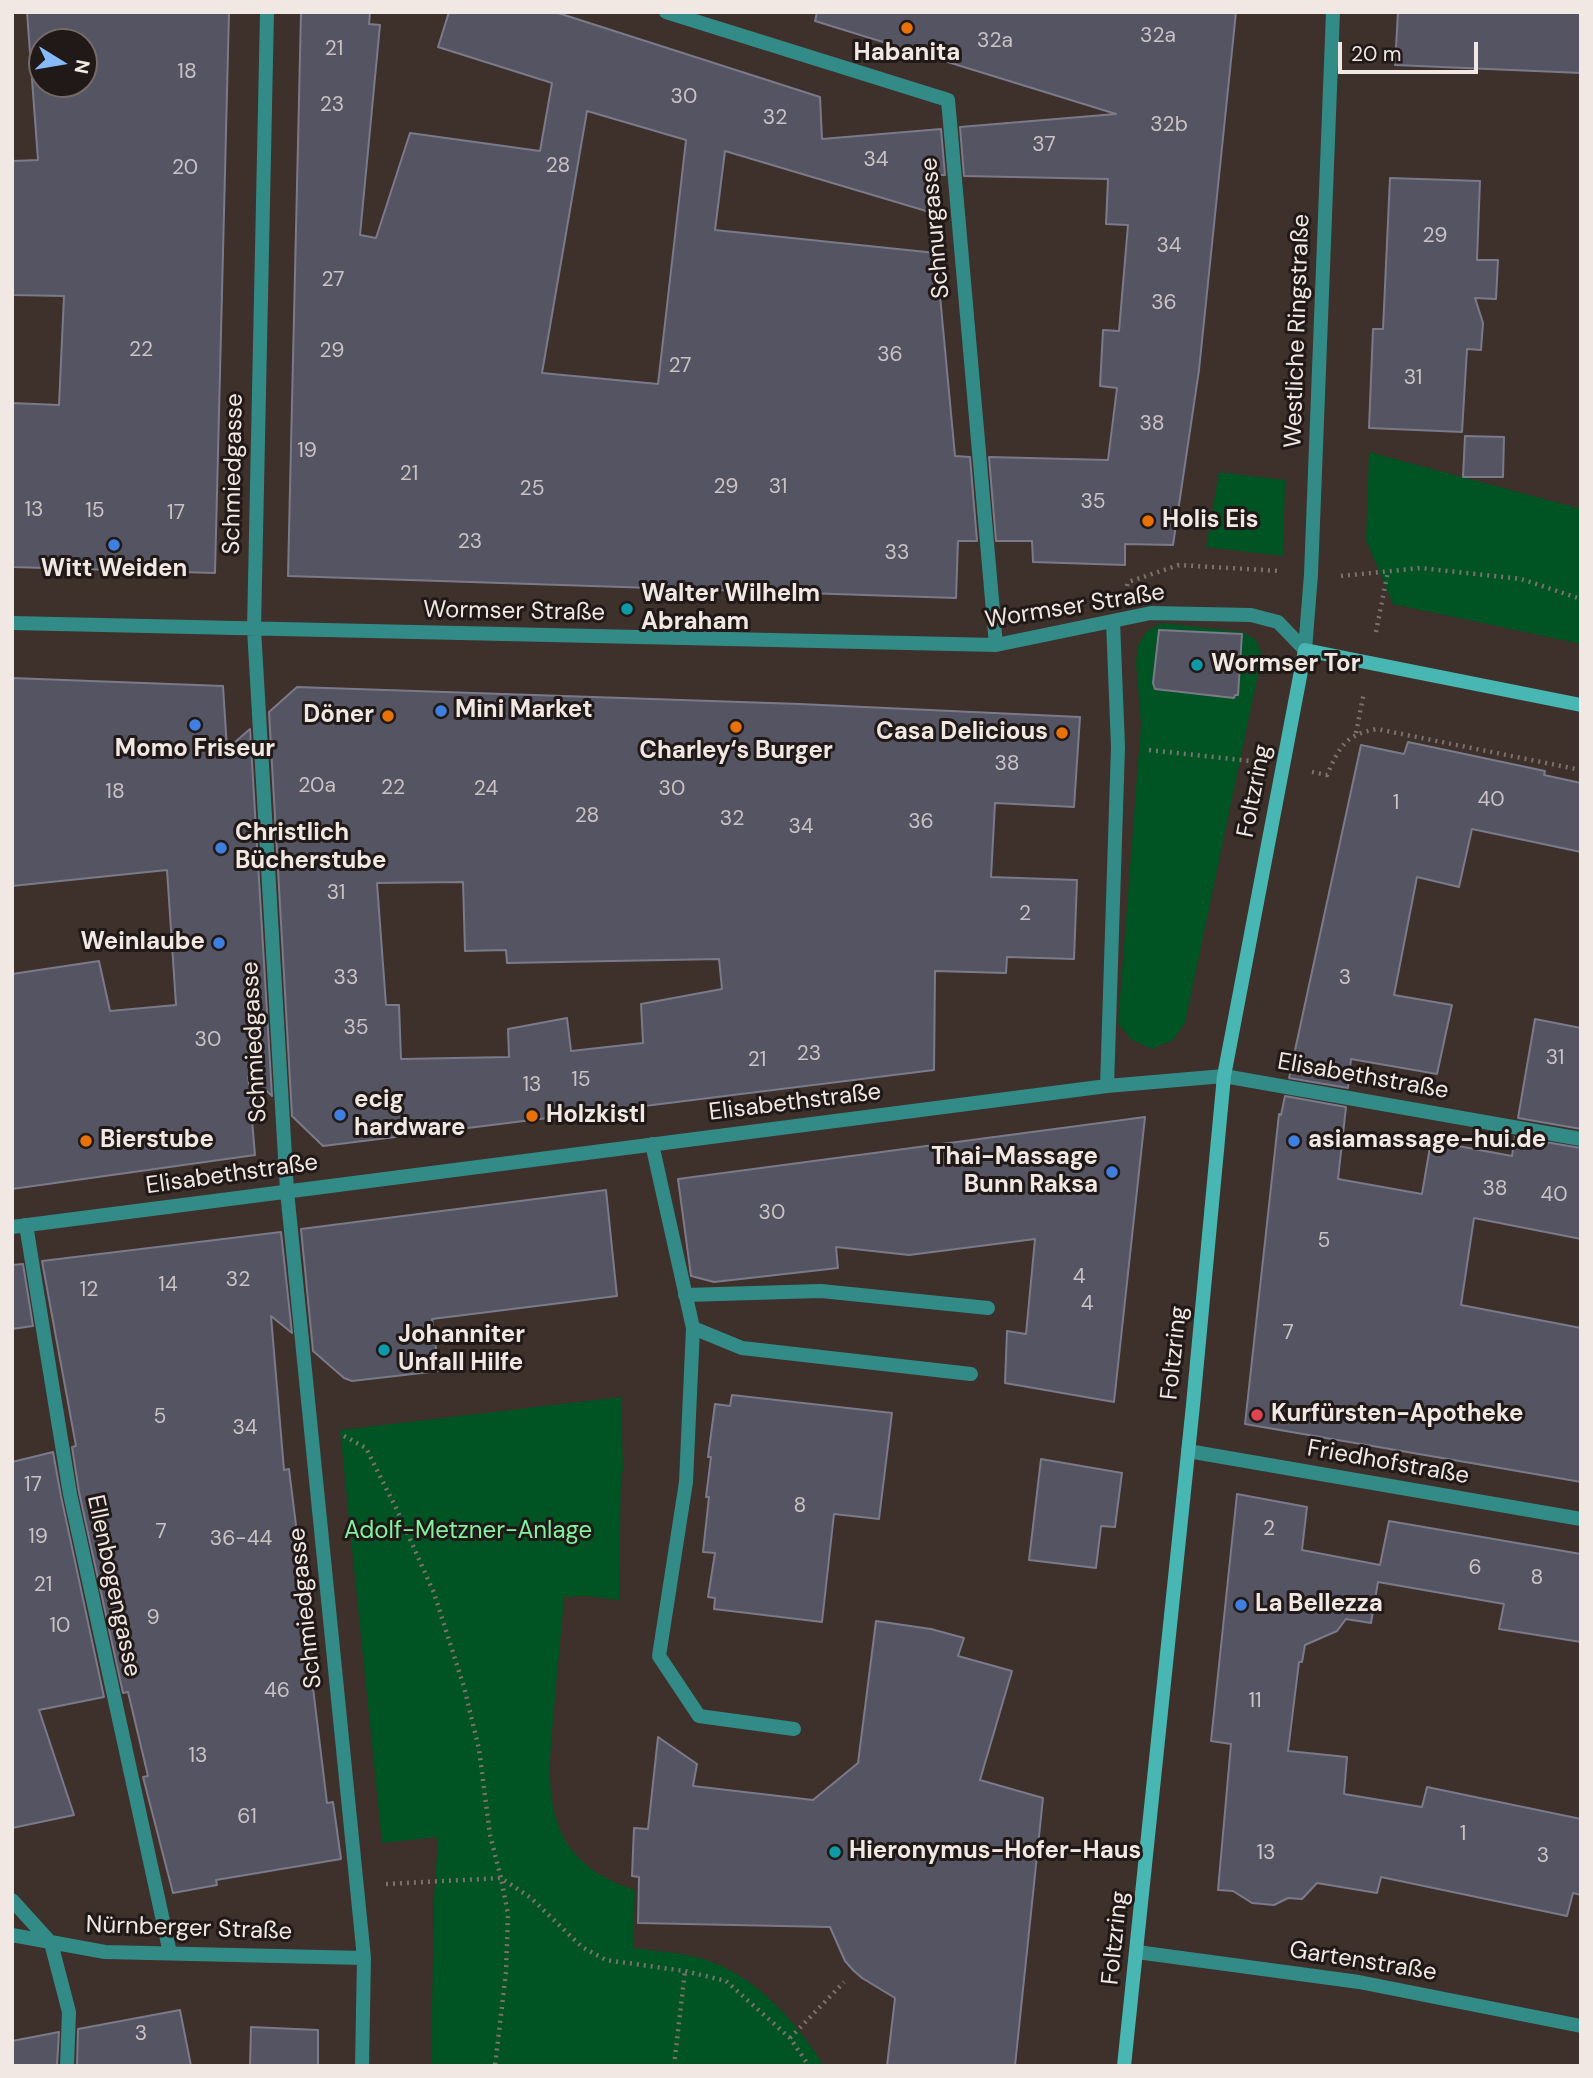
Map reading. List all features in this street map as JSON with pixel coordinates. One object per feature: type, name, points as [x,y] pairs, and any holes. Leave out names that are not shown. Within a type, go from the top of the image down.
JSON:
[{"type":"street","name":"Schmiedgasse","points":[[267,12],[254,629],[287,1191],[364,1958],[362,2066]]},
{"type":"street","name":"Schnurgasse","points":[[666,12],[948,100],[996,645]]},
{"type":"street","name":"Westliche Ringstraße","points":[[1305,650],[1311,574],[1333,12]]},
{"type":"street","name":"Wormser Straße","points":[[12,623],[996,645],[1151,613],[1251,615],[1278,622],[1305,650]]},
{"type":"street","points":[[1107,1086],[1118,747],[1113,621]]},
{"type":"street","points":[[1305,650],[1581,705]]},
{"type":"street","name":"Foltzring","points":[[1124,2066],[1224,1076],[1305,650]]},
{"type":"street","name":"Elisabethstraße","points":[[19,1226],[1107,1086],[1224,1076],[1581,1139]]},
{"type":"street","points":[[652,1144],[693,1328],[686,1482],[659,1656],[699,1716],[794,1729]]},
{"type":"street","name":"Ellenbogengasse","points":[[19,1226],[70,1494],[170,1953]]},
{"type":"street","points":[[685,1295],[821,1291],[988,1308]]},
{"type":"street","points":[[693,1328],[742,1348],[971,1374]]},
{"type":"street","name":"Friedhofstraße","points":[[1188,1451],[1581,1519]]},
{"type":"street","points":[[12,1900],[51,1943],[69,2012],[67,2066]]},
{"type":"street","name":"Nürnberger Straße","points":[[12,1936],[105,1952],[364,1958]]},
{"type":"street","name":"Gartenstraße","points":[[1137,1952],[1359,1982],[1581,2026]]},
{"type":"path","points":[[1118,747],[1239,759],[1327,775],[1339,750],[1356,733],[1377,729],[1581,770]]},
{"type":"path","points":[[310,1416],[366,1448],[434,1592],[464,1687],[508,1913],[506,1972],[495,2066]]},
{"type":"path","points":[[358,1886],[501,1878],[531,1898],[582,1947],[606,1960],[685,1971],[726,1981],[790,2038],[808,2066]]},
{"type":"path","points":[[674,2066],[685,1971]]},
{"type":"path","points":[[790,2038],[844,1982]]},
{"type":"green space","points":[[1369,452],[1581,509],[1581,644],[1393,604],[1366,540]]},
{"type":"green space","points":[[1219,472],[1285,480],[1283,556],[1206,547]]},
{"type":"green space","points":[[1162,623],[1243,632],[1256,640],[1262,655],[1185,1023],[1173,1040],[1152,1049],[1132,1040],[1118,1024],[1141,724],[1136,663],[1138,645],[1147,631]]},
{"type":"green space","name":"Adolf-Metzner-Anlage","points":[[621,1397],[623,1472],[619,1600],[586,1596],[564,1597],[551,1740],[551,1795],[556,1819],[566,1841],[582,1861],[604,1877],[635,1890],[633,1948],[703,1959],[740,1976],[757,1988],[787,2017],[824,2066],[431,2066],[434,1898],[438,1837],[382,1843],[340,1430]]},
{"type":"building","points":[[27,12],[229,12],[215,573],[12,567],[12,403],[59,405],[64,296],[12,295],[12,161],[38,160],[33,98],[98,98],[98,28],[28,28]]},
{"type":"building","points":[[301,12],[370,12],[369,24],[380,25],[360,235],[376,238],[410,133],[540,151],[552,83],[438,47],[449,12],[555,12],[820,97],[822,139],[941,129],[945,175],[930,175],[933,213],[725,151],[715,230],[936,253],[955,456],[970,457],[977,541],[958,541],[956,598],[288,576]],"holes":[[[587,111],[686,140],[658,384],[542,373]]]},
{"type":"building","points":[[817,12],[1236,12],[1199,370],[1173,545],[1125,544],[1125,565],[1033,562],[1032,541],[996,541],[989,457],[1108,460],[1117,388],[1100,386],[1103,330],[1119,331],[1128,225],[1106,224],[1108,179],[964,176],[960,127],[1116,114],[815,21]]},
{"type":"building","points":[[1398,12],[1581,12],[1581,73],[1395,65]]},
{"type":"building","points":[[1390,178],[1480,181],[1477,260],[1498,260],[1496,299],[1475,298],[1483,323],[1481,350],[1467,349],[1462,432],[1369,428],[1373,329],[1383,329]]},
{"type":"building","points":[[1465,436],[1504,437],[1503,477],[1463,477]]},
{"type":"building","name":"Wormser Tor","points":[[1159,630],[1242,634],[1238,695],[1234,698],[1155,689],[1153,683]]},
{"type":"building","points":[[12,678],[223,686],[227,749],[250,729],[272,1096],[248,1073],[255,1155],[12,1189],[12,974],[99,961],[110,1011],[176,1005],[167,870],[12,886]]},
{"type":"building","points":[[297,687],[800,704],[1080,717],[1074,807],[995,803],[991,877],[1077,880],[1074,959],[1007,957],[1006,973],[935,971],[934,1070],[323,1146],[292,1116],[269,712]],"holes":[[[463,882],[465,951],[506,950],[507,963],[719,959],[722,989],[641,1004],[643,1043],[571,1051],[567,1018],[508,1029],[509,1057],[401,1059],[399,1005],[386,1005],[377,883]]]},
{"type":"building","points":[[1408,742],[1545,771],[1544,775],[1581,783],[1581,852],[1472,829],[1459,887],[1417,877],[1394,995],[1452,1005],[1437,1074],[1351,1059],[1348,1088],[1289,1078],[1361,745],[1404,754]]},
{"type":"building","points":[[1535,1019],[1581,1028],[1581,1129],[1518,1118]]},
{"type":"building","points":[[1285,1096],[1346,1107],[1338,1179],[1422,1194],[1431,1141],[1512,1156],[1515,1137],[1581,1148],[1581,1239],[1474,1218],[1461,1305],[1581,1328],[1581,1482],[1245,1424],[1279,1114],[1281,1115]]},
{"type":"building","points":[[1145,1117],[1114,1402],[1005,1383],[1007,1331],[1026,1334],[1035,1239],[909,1255],[836,1247],[838,1268],[714,1282],[691,1276],[678,1179]]},
{"type":"building","points":[[606,1190],[617,1296],[432,1319],[439,1371],[352,1381],[344,1378],[313,1351],[301,1229]]},
{"type":"building","points":[[281,1232],[292,1333],[271,1316],[284,1470],[289,1469],[327,1803],[333,1802],[341,1859],[216,1880],[217,1885],[173,1893],[143,1777],[148,1776],[128,1692],[123,1693],[79,1492],[72,1447],[76,1446],[42,1261]]},
{"type":"building","points":[[23,1264],[33,1326],[12,1329],[12,1265]]},
{"type":"building","points":[[732,1395],[892,1413],[879,1519],[834,1514],[822,1622],[714,1609],[715,1598],[708,1597],[715,1553],[703,1552],[709,1497],[706,1497],[711,1457],[708,1457],[715,1404],[730,1406]]},
{"type":"building","points":[[53,1452],[104,1697],[39,1710],[74,1815],[12,1828],[12,1462]]},
{"type":"building","points":[[1041,1459],[1122,1473],[1115,1527],[1101,1526],[1096,1568],[1029,1560]]},
{"type":"building","points":[[1237,1494],[1307,1507],[1302,1550],[1380,1565],[1389,1521],[1581,1554],[1581,1642],[1499,1629],[1504,1604],[1378,1582],[1371,1623],[1346,1619],[1337,1631],[1305,1645],[1302,1662],[1299,1662],[1288,1751],[1347,1757],[1344,1794],[1422,1807],[1427,1787],[1581,1819],[1581,1895],[1573,1893],[1567,1916],[1381,1877],[1377,1893],[1317,1883],[1302,1899],[1288,1898],[1274,1905],[1252,1903],[1233,1891],[1218,1890],[1231,1744],[1211,1741]]},
{"type":"building","name":"Hieronymus-Hofer-Haus","points":[[876,1621],[931,1629],[964,1638],[958,1656],[1012,1671],[980,1780],[1043,1798],[1015,2066],[887,2066],[895,1998],[853,1970],[845,1961],[830,1927],[638,1923],[639,1877],[632,1876],[634,1828],[648,1829],[658,1737],[697,1764],[693,1786],[813,1800],[858,1763]]},
{"type":"building","points":[[180,2010],[191,2066],[77,2066],[78,2029]]},
{"type":"building","points":[[251,2027],[318,2030],[318,2066],[250,2066]]},
{"type":"building","points":[[59,2032],[57,2066],[12,2066],[12,2041]]},
{"type":"place","name":"Habanita","points":[[907,28]]},
{"type":"place","name":"Holis Eis","points":[[1148,521]]},
{"type":"place","name":"Witt Weiden","points":[[114,545]]},
{"type":"place","name":"Walter Wilhelm Abraham","points":[[627,609]]},
{"type":"place","name":"Wormser Tor","points":[[1197,665]]},
{"type":"place","name":"Mini Market","points":[[441,711]]},
{"type":"place","name":"Döner","points":[[388,716]]},
{"type":"place","name":"Momo Friseur","points":[[195,725]]},
{"type":"place","name":"Charley‘s Burger","points":[[736,727]]},
{"type":"place","name":"Casa Delicious","points":[[1062,733]]},
{"type":"place","name":"Christlich Bücherstube","points":[[221,848]]},
{"type":"place","name":"Weinlaube","points":[[219,943]]},
{"type":"place","name":"ecig hardware","points":[[340,1115]]},
{"type":"place","name":"Holzkistl","points":[[532,1116]]},
{"type":"place","name":"Bierstube","points":[[86,1141]]},
{"type":"place","name":"asiamassage-hui.de","points":[[1294,1141]]},
{"type":"place","name":"Thai-Massage Bunn Raksa","points":[[1112,1172]]},
{"type":"place","name":"Johanniter Unfall Hilfe","points":[[384,1350]]},
{"type":"place","name":"Kurfürsten-Apotheke","points":[[1257,1415]]},
{"type":"place","name":"La Bellezza","points":[[1241,1605]]},
{"type":"place","name":"Hieronymus-Hofer-Haus","points":[[835,1852]]}]
